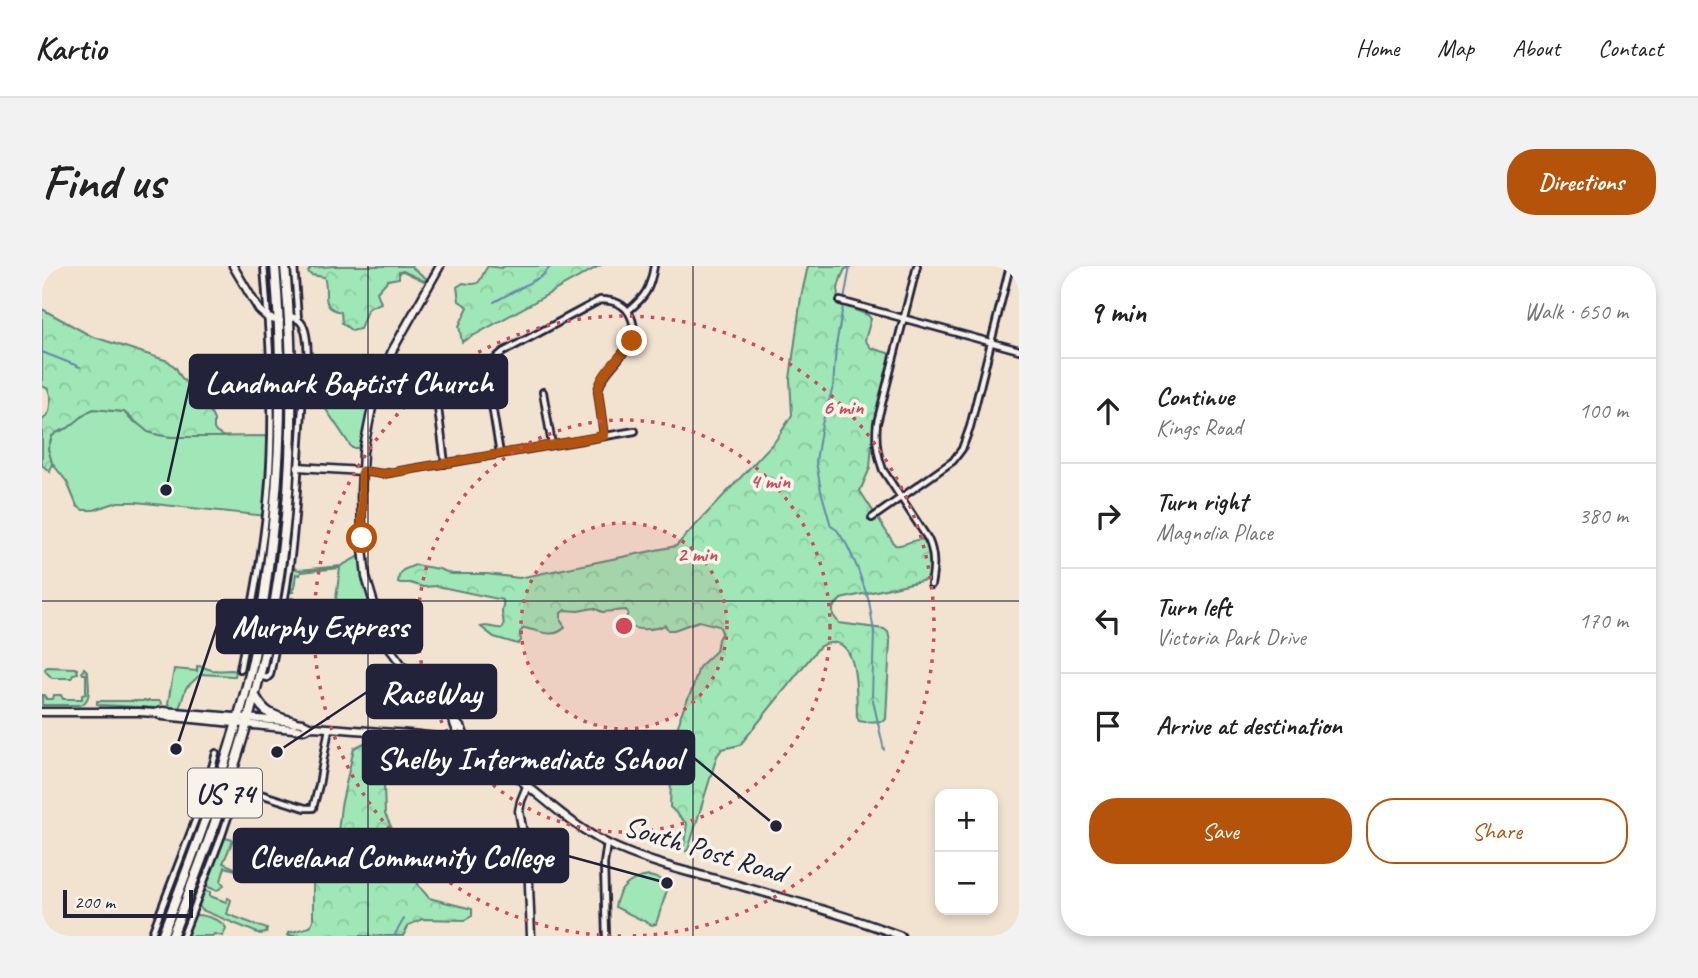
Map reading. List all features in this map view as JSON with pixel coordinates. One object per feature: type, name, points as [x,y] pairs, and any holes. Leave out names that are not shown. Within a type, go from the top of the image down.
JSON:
[{"type":"highway","points":[[277,266],[282,309],[284,313],[294,317]]},
{"type":"highway","name":"US 74","points":[[162,936],[237,721],[257,641],[268,575],[279,459],[281,395],[277,266]]},
{"type":"highway","name":"US 74","points":[[172,936],[222,802],[248,722],[280,597],[291,456],[294,317],[285,266]]},
{"type":"highway","points":[[279,321],[284,327],[291,381]]},
{"type":"highway","points":[[255,695],[261,707],[268,713],[294,722]]},
{"type":"main road","points":[[233,266],[259,310],[268,318],[279,321]]},
{"type":"main road","points":[[440,266],[384,370],[373,402],[364,441],[362,471],[363,561],[382,630],[394,655],[461,727],[468,746]]},
{"type":"main road","points":[[298,467],[362,471]]},
{"type":"main road","name":"South Post Road","points":[[42,712],[155,713],[303,730],[311,727]]},
{"type":"main road","points":[[452,718],[457,743]]},
{"type":"main road","name":"South Post Road","points":[[248,722],[294,722],[311,727],[424,736],[468,746],[494,761],[574,822],[607,843],[653,861],[852,918],[901,936]]},
{"type":"main road","points":[[527,786],[519,811],[528,860],[531,936]]},
{"type":"street","points":[[240,669],[258,573],[270,467],[271,394],[264,266]]},
{"type":"street","points":[[280,597],[290,556],[302,408],[307,379],[306,333],[294,317],[295,266]]},
{"type":"street","points":[[628,311],[646,295],[654,266]]},
{"type":"street","points":[[917,266],[877,423],[876,443],[883,470],[931,546],[932,585]]},
{"type":"street","points":[[872,518],[948,465],[962,449],[971,427],[1010,266]]},
{"type":"street","points":[[500,454],[487,374],[493,361],[503,352],[600,300],[615,302],[628,311],[634,329],[632,341],[599,385],[604,436]]},
{"type":"street","points":[[840,301],[1019,349]]},
{"type":"street","points":[[401,373],[426,384],[436,392],[445,464]]},
{"type":"street","points":[[543,392],[552,445]]},
{"type":"street","points":[[362,471],[383,474],[635,431]]},
{"type":"street","points":[[258,573],[268,575]]},
{"type":"street","points":[[183,936],[238,787],[305,808],[313,808],[329,728]]},
{"type":"street","points":[[150,936],[207,801],[216,753]]},
{"type":"street","points":[[606,936],[604,864],[607,843]]},
{"type":"street","points":[[200,860],[211,865]]},
{"type":"green space","points":[[412,266],[427,279],[424,281],[403,271],[399,272],[399,278],[388,280],[377,292],[381,303],[367,310],[360,329],[352,331],[342,323],[341,312],[329,307],[324,277],[308,272],[311,268]]},
{"type":"green space","points":[[488,266],[599,266],[462,342],[459,326],[468,307],[459,301],[457,287],[463,283],[478,283]]},
{"type":"green space","points":[[808,266],[854,266],[845,269],[841,277],[839,304],[868,315],[871,319],[865,340],[871,348],[891,354],[873,429],[870,468],[860,491],[895,545],[925,540],[931,556],[931,574],[925,580],[841,599],[833,608],[833,615],[839,623],[884,629],[888,632],[890,641],[886,719],[859,721],[854,671],[847,650],[840,644],[829,643],[819,647],[740,745],[722,749],[717,756],[686,851],[683,849],[687,824],[670,807],[670,780],[664,764],[699,667],[716,651],[722,632],[719,626],[699,621],[674,630],[668,630],[665,625],[640,629],[626,625],[626,610],[565,610],[561,613],[561,621],[565,627],[561,631],[551,634],[524,628],[520,632],[521,641],[518,644],[494,637],[481,627],[503,628],[503,600],[437,586],[398,583],[399,576],[403,570],[415,565],[452,574],[519,578],[676,546],[776,440],[792,415],[790,379]]},
{"type":"green space","points":[[42,309],[91,336],[168,361],[187,384],[206,392],[214,429],[224,437],[159,435],[148,432],[124,412],[94,409],[52,436],[48,449],[52,463],[50,472],[42,465],[42,421],[49,412],[51,398],[48,389],[42,386]]},
{"type":"green space","points":[[319,365],[315,367],[316,380],[323,385],[341,381],[359,383],[361,380],[370,383],[374,372],[372,368],[378,371],[379,376],[358,448],[352,448],[311,387],[311,367]]},
{"type":"green space","points":[[94,409],[124,412],[131,420],[159,435],[172,437],[270,436],[266,516],[136,502],[118,502],[94,510],[83,510],[77,506],[67,482],[52,463],[48,449],[52,436]]},
{"type":"green space","points":[[361,555],[372,605],[358,614],[345,617],[334,614],[340,568],[296,574],[293,592],[289,592],[291,567],[299,570],[341,566]]},
{"type":"green space","points":[[261,577],[263,579],[253,647],[245,665],[258,580]]},
{"type":"green space","points":[[288,598],[292,598],[289,600],[291,603],[279,650]]},
{"type":"green space","points":[[370,613],[375,615],[390,653],[388,654],[380,640],[370,636],[362,617]]},
{"type":"green space","points":[[197,666],[236,672],[235,676],[201,674],[186,688],[179,709],[170,708],[168,703],[174,669],[197,671]]},
{"type":"green space","points":[[47,667],[75,668],[78,673],[73,674],[72,678],[52,678],[46,672]]},
{"type":"green space","points":[[84,668],[88,672],[89,687],[84,703],[42,705],[42,695],[45,695],[46,699],[61,695],[63,699],[82,699],[82,695],[86,694],[86,674],[82,672]]},
{"type":"green space","points":[[97,701],[161,703],[157,708],[101,705],[97,704]]},
{"type":"green space","points":[[366,742],[376,742],[380,746],[383,757],[385,814],[419,886],[429,898],[472,909],[472,916],[465,920],[422,919],[409,925],[403,936],[288,936],[288,933],[310,927],[313,920],[313,864],[317,862],[327,867],[333,865],[341,855],[337,841],[341,806],[354,748]]},
{"type":"green space","points":[[225,838],[233,840],[223,863],[237,869],[225,867],[221,881],[224,885],[215,890],[206,884]]},
{"type":"green space","points":[[649,876],[669,884],[656,924],[652,925],[615,907],[619,894],[626,885]]},
{"type":"green space","points":[[204,891],[226,902],[228,898],[231,900],[227,914],[267,929],[266,933],[260,934],[202,910],[198,904]]},
{"type":"green space","points":[[196,915],[221,923],[226,928],[223,936],[186,936]]},
{"type":"waterway","points":[[494,302],[542,276],[551,266]]},
{"type":"waterway","points":[[850,266],[836,346],[833,387],[822,424],[816,461],[831,526],[847,545],[869,601],[874,632],[872,696],[884,750]]},
{"type":"waterway","points":[[42,352],[80,367]]},
{"type":"waterway","points":[[394,936],[404,919]]},
{"type":"place","name":"Landmark Baptist Church","points":[[166,490]]},
{"type":"place","name":"Murphy Express","points":[[176,749]]},
{"type":"place","name":"RaceWay","points":[[277,752]]},
{"type":"place","name":"Shelby Intermediate School","points":[[776,826]]},
{"type":"place","name":"Cleveland Community College","points":[[667,883]]},
{"type":"route","points":[[362,538],[362,471],[383,474],[604,436],[599,385],[632,341]]}]
